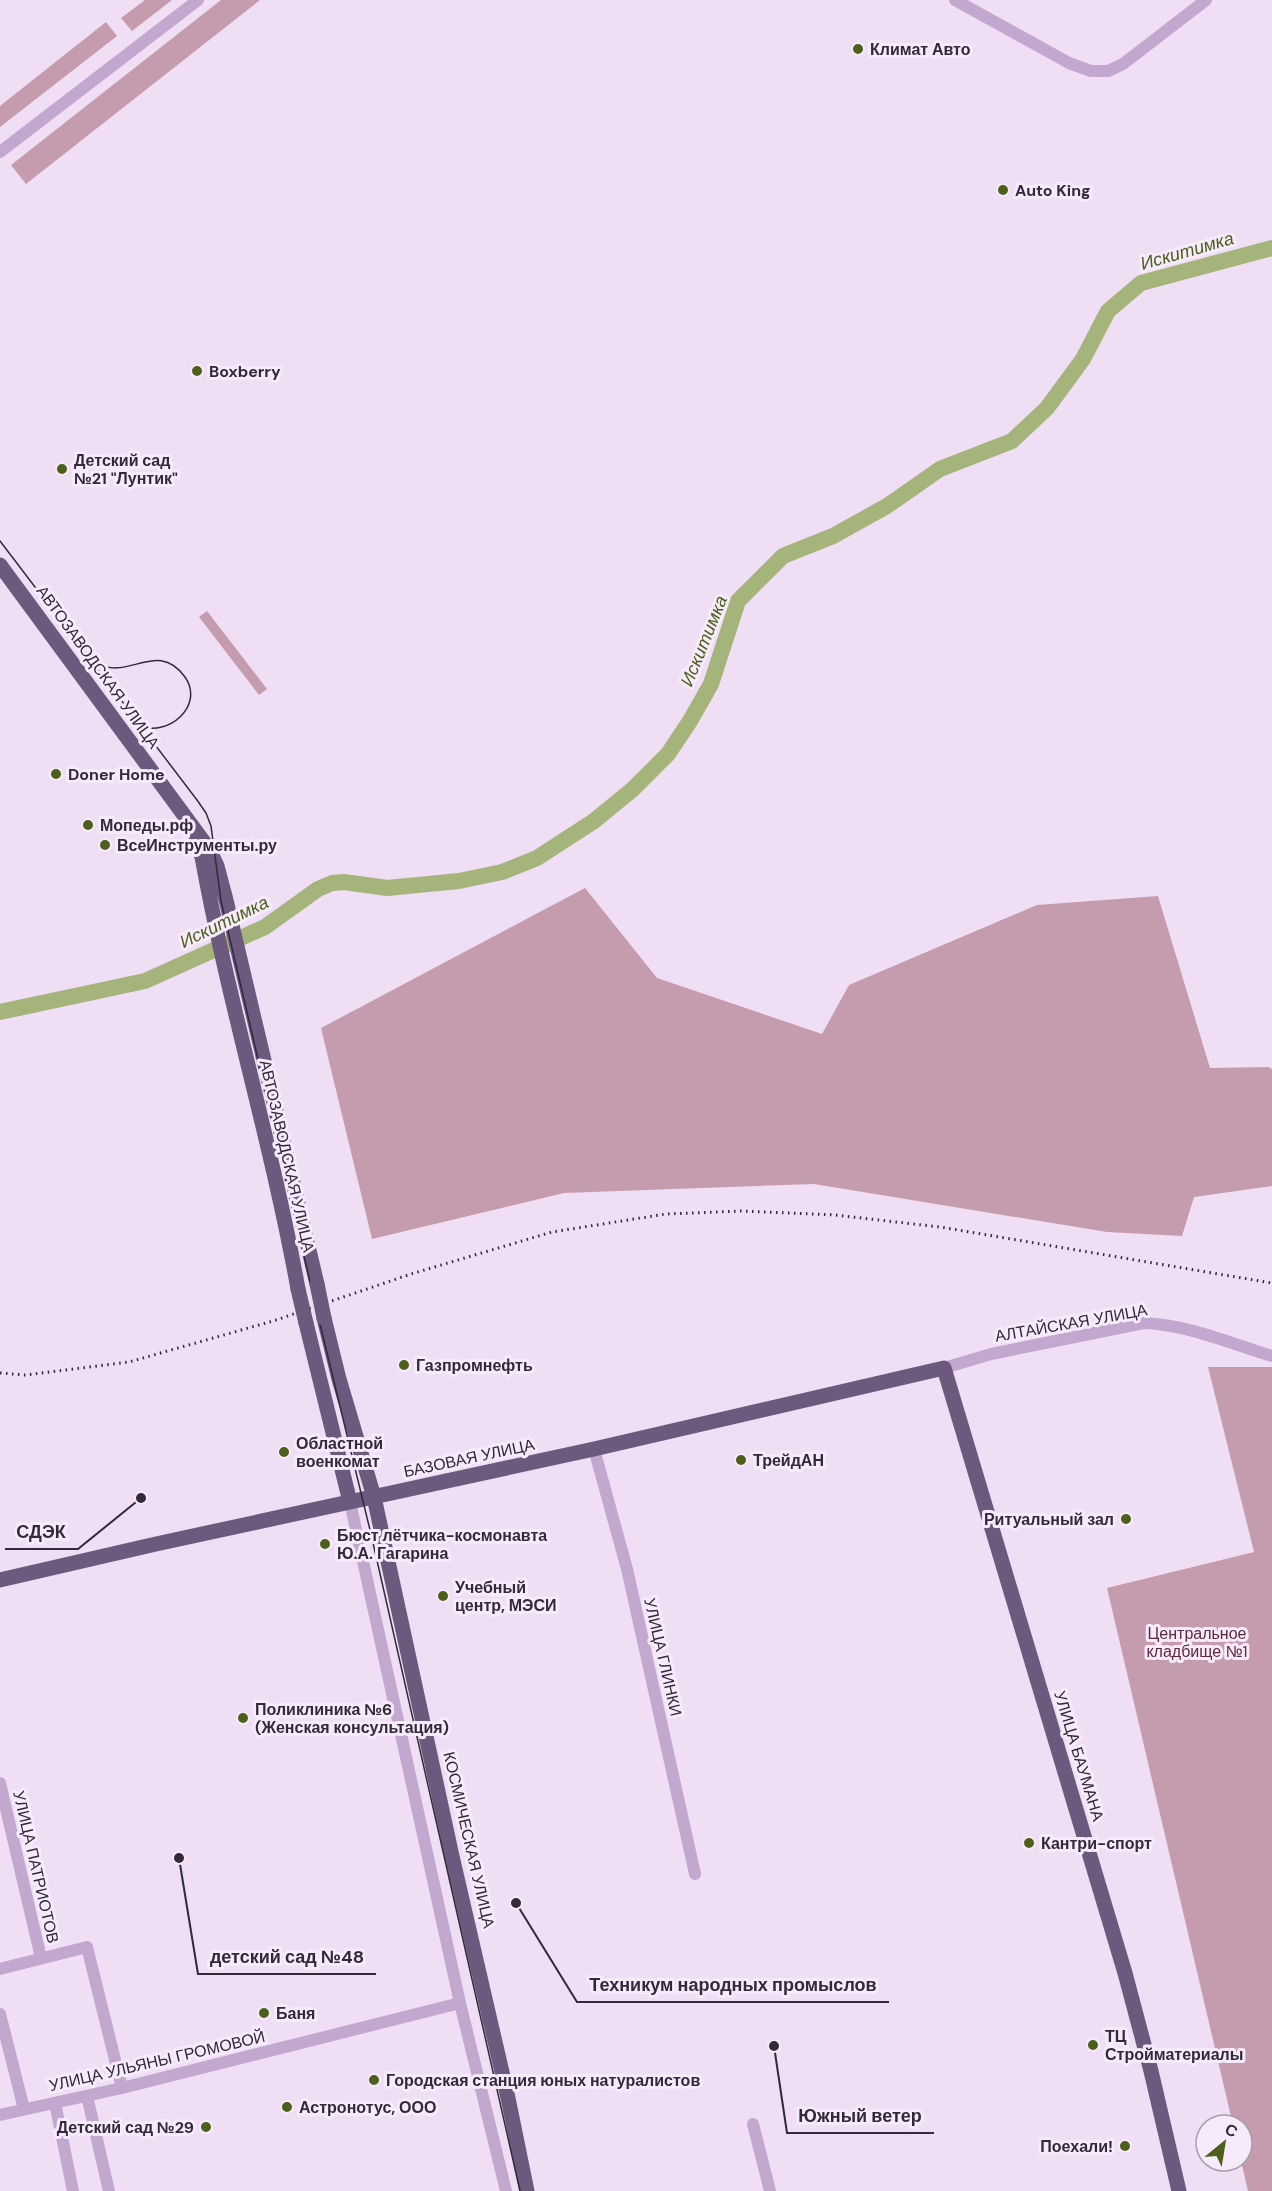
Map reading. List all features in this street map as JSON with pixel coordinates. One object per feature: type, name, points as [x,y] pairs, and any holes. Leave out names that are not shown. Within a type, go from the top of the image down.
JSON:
[{"type":"main road","name":"АВТОЗАВОДСКАЯ УЛИЦА","points":[[0,565],[209,849],[217,866],[324,1318]]},
{"type":"main road","name":"АВТОЗАВОДСКАЯ УЛИЦА","points":[[187,819],[202,857],[210,903],[291,1248],[298,1289],[350,1502]]},
{"type":"main road","name":"КОСМИЧЕСКАЯ УЛИЦА","points":[[324,1318],[339,1379],[374,1497],[527,2191]]},
{"type":"main road","name":"БАЗОВАЯ УЛИЦА","points":[[0,1580],[594,1449],[944,1368]]},
{"type":"main road","name":"УЛИЦА БАУМАНА","points":[[944,1368],[1125,1973],[1179,2191]]},
{"type":"street","points":[[0,152],[198,0]]},
{"type":"street","points":[[956,0],[1069,63],[1091,71],[1108,71],[1123,64],[1206,0]]},
{"type":"street","name":"АЛТАЙСКАЯ УЛИЦА","points":[[944,1368],[991,1354],[1144,1323],[1188,1328],[1272,1356]]},
{"type":"street","name":"УЛИЦА ГЛИНКИ","points":[[594,1449],[627,1569],[695,1874]]},
{"type":"street","points":[[350,1502],[460,2003],[506,2191]]},
{"type":"street","name":"УЛИЦА ПАТРИОТОВ","points":[[0,1783],[40,1958]]},
{"type":"street","name":"УЛИЦА ПАТРИОТОВ","points":[[0,1969],[87,1947],[122,2088]]},
{"type":"street","name":"УЛИЦА УЛЬЯНЫ ГРОМОВОЙ","points":[[0,2115],[122,2088],[460,2003]]},
{"type":"street","points":[[0,2014],[24,2109]]},
{"type":"street","points":[[87,2096],[109,2191]]},
{"type":"street","points":[[55,2103],[74,2191]]},
{"type":"street","points":[[753,2124],[770,2191]]},
{"type":"green space","points":[[145,0],[172,0],[132,31],[121,18]]},
{"type":"green space","points":[[221,0],[260,0],[26,184],[11,165]]},
{"type":"green space","points":[[106,22],[117,36],[0,127],[0,106]]},
{"type":"green space","points":[[207,611],[267,689],[259,695],[199,617]]},
{"type":"green space","points":[[585,888],[657,978],[822,1034],[849,985],[1037,905],[1158,896],[1210,1068],[1269,1067],[1272,1069],[1272,1186],[1194,1197],[1182,1236],[1107,1232],[814,1184],[564,1193],[372,1239],[321,1028]]},
{"type":"green space","name":"Центральное кладбище №1","points":[[1208,1367],[1272,1367],[1272,2191],[1248,2191],[1244,2173],[1254,2173],[1254,2113],[1230,2113],[1107,1588],[1254,1552]]},
{"type":"waterway","name":"Искитимка","points":[[0,1012],[145,981],[265,927],[318,889],[332,883],[344,882],[387,888],[459,881],[502,872],[537,858],[594,821],[633,789],[668,754],[711,684],[738,601],[783,556],[833,536],[887,506],[940,469],[1012,441],[1047,408],[1083,359],[1108,311],[1141,283],[1272,248]]},
{"type":"tram line","points":[[0,541],[197,800],[211,826],[221,901],[371,1534],[520,2191]]},
{"type":"tram line","points":[[96,662],[108,667],[119,668],[164,661],[174,666],[185,677],[190,688],[190,698],[187,708],[180,716],[172,723],[162,727],[140,726]]},
{"type":"railway","points":[[0,1373],[25,1375],[129,1362],[273,1321],[411,1274],[552,1232],[666,1214],[741,1211],[835,1215],[940,1227],[1272,1283]]},
{"type":"place","name":"Климат Авто","points":[[858,49]]},
{"type":"place","name":"Auto King","points":[[1003,190]]},
{"type":"place","name":"Boxberry","points":[[197,371]]},
{"type":"place","name":"Детский сад №21 \"Лунтик\"","points":[[62,469]]},
{"type":"place","name":"Doner Home","points":[[56,774]]},
{"type":"place","name":"Мопеды.рф","points":[[88,825]]},
{"type":"place","name":"ВсеИнструменты.ру","points":[[105,845]]},
{"type":"place","name":"Газпромнефть","points":[[404,1365]]},
{"type":"place","name":"Областной военкомат","points":[[284,1452]]},
{"type":"place","name":"ТрейдАН","points":[[741,1460]]},
{"type":"place","name":"СДЭК","points":[[141,1498]]},
{"type":"place","name":"Ритуальный зал","points":[[1126,1519]]},
{"type":"place","name":"Бюст лётчика-космонавта Ю.А. Гагарина","points":[[325,1544]]},
{"type":"place","name":"Учебный центр, МЭСИ","points":[[443,1596]]},
{"type":"place","name":"Поликлиника №6 (Женская консультация)","points":[[243,1718]]},
{"type":"place","name":"Кантри-спорт","points":[[1029,1843]]},
{"type":"place","name":"детский сад №48","points":[[179,1858]]},
{"type":"place","name":"Техникум народных промыслов","points":[[516,1903]]},
{"type":"place","name":"Баня","points":[[264,2013]]},
{"type":"place","name":"ТЦ Стройматериалы","points":[[1093,2045]]},
{"type":"place","name":"Южный ветер","points":[[774,2046]]},
{"type":"place","name":"Городская станция юных натуралистов","points":[[374,2080]]},
{"type":"place","name":"Астронотус, ООО","points":[[287,2107]]},
{"type":"place","name":"Детский сад №29","points":[[206,2127]]},
{"type":"place","name":"Поехали!","points":[[1125,2146]]}]
